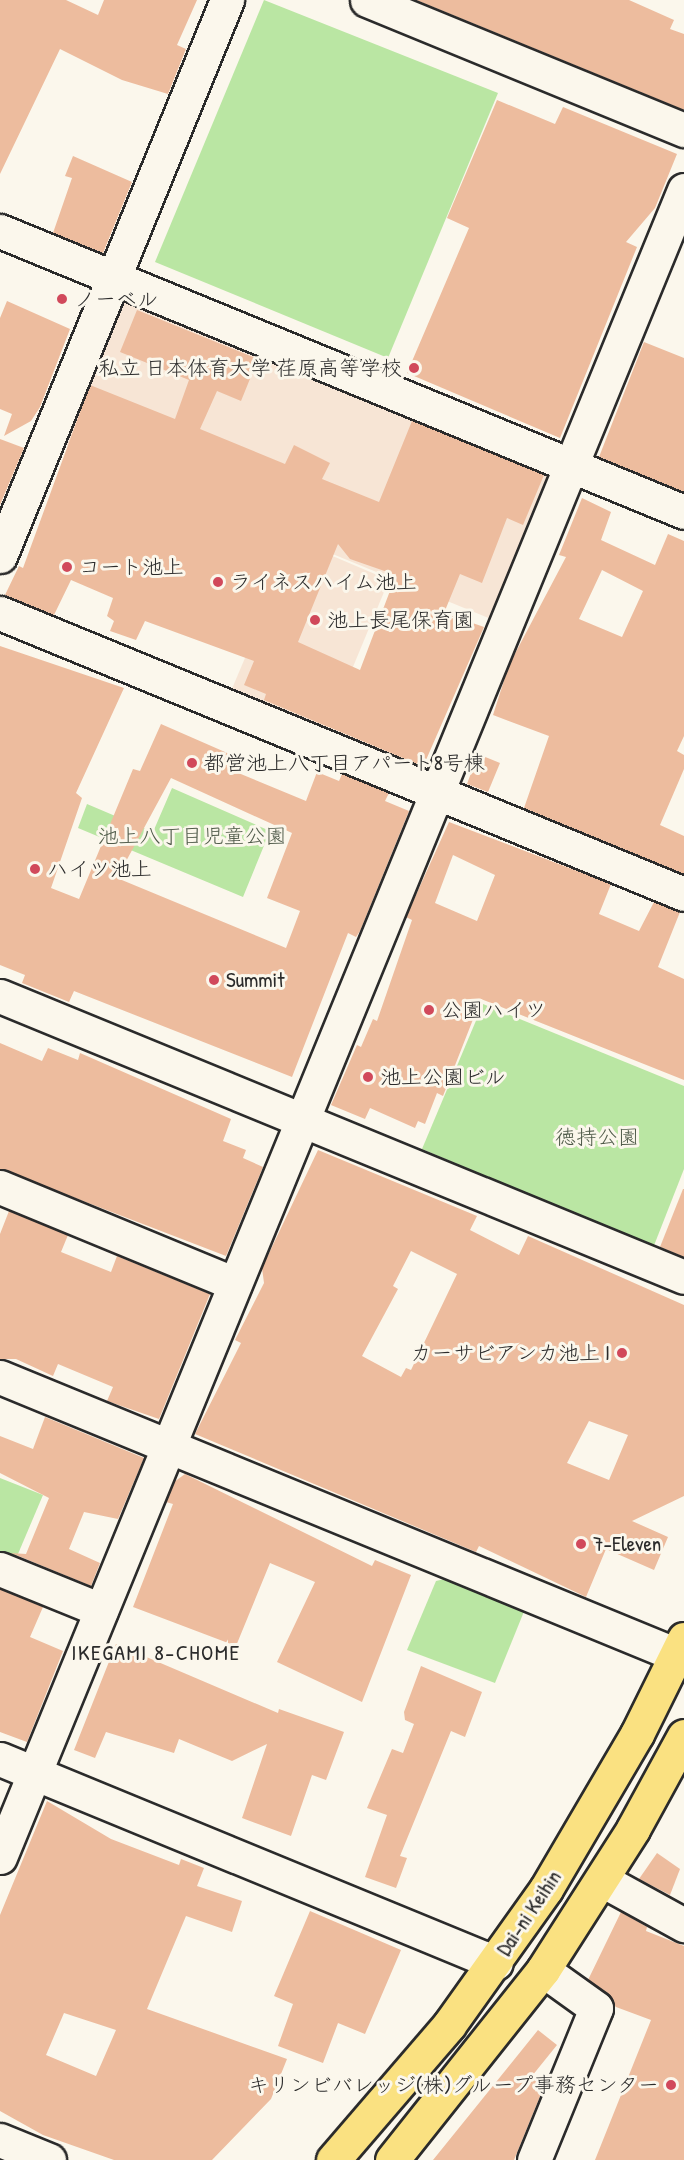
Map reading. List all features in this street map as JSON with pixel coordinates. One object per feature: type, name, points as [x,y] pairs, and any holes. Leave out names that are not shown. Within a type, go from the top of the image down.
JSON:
[{"type":"highway","name":"Dai-ni Keihin","points":[[333,2160],[496,1963],[593,1813],[681,1651]]},
{"type":"highway","name":"Dai-ni Keihin","points":[[392,2160],[543,1970],[602,1880],[684,1736]]},
{"type":"street","points":[[0,556],[227,0]]},
{"type":"street","points":[[367,0],[684,130]]},
{"type":"street","points":[[0,1857],[684,190]]},
{"type":"street","points":[[0,231],[684,512]]},
{"type":"street","points":[[0,614],[684,894]]},
{"type":"street","points":[[0,996],[684,1277]]},
{"type":"street","points":[[0,1188],[235,1284]]},
{"type":"street","points":[[0,1377],[681,1651]]},
{"type":"street","points":[[0,1569],[101,1610]]},
{"type":"street","points":[[0,1759],[496,1963]]},
{"type":"street","points":[[602,1880],[684,1925]]},
{"type":"street","points":[[534,2160],[596,2008],[543,1970]]},
{"type":"street","points":[[0,2140],[49,2160]]},
{"type":"shaded area","points":[[121,297],[551,472],[491,619],[64,444]]},
{"type":"shaded area","points":[[295,540],[389,580],[326,732],[231,691]]},
{"type":"green space","points":[[264,0],[498,93],[388,358],[155,262]]},
{"type":"green space","name":"池上八丁目児童公園","points":[[172,788],[270,831],[243,897],[78,828],[87,804],[153,832]]},
{"type":"green space","name":"徳持公園","points":[[483,1004],[684,1086],[684,1169],[653,1248],[422,1149]]},
{"type":"green space","points":[[0,1478],[43,1495],[15,1561],[0,1555]]},
{"type":"green space","points":[[449,1578],[525,1609],[495,1683],[407,1650],[436,1581]]},
{"type":"building","points":[[0,0],[66,0],[98,15],[104,0],[197,0],[177,45],[186,49],[168,94],[122,80],[60,49],[0,174]]},
{"type":"building","points":[[416,0],[629,0],[674,20],[670,29],[684,34],[684,110]]},
{"type":"building","points":[[497,100],[555,124],[563,107],[677,154],[655,208],[626,242],[637,247],[560,438],[407,373],[469,228],[447,218]]},
{"type":"building","points":[[73,156],[132,182],[103,253],[53,233],[72,178],[65,176]]},
{"type":"building","points":[[7,301],[70,329],[40,407],[31,421],[4,436],[12,414],[0,409],[0,318]]},
{"type":"building","points":[[137,310],[258,359],[241,401],[217,391],[200,429],[285,464],[294,445],[330,463],[322,479],[379,502],[412,421],[544,475],[523,525],[507,518],[482,583],[460,574],[444,613],[484,627],[426,760],[420,757],[417,764],[264,700],[266,694],[244,685],[254,661],[145,621],[136,640],[110,631],[114,621],[107,616],[113,598],[71,580],[54,615],[5,595],[19,566],[23,568],[90,385],[175,419],[189,380],[120,352]],"holes":[[[338,544],[350,559],[396,575],[360,670],[298,642]]]},
{"type":"building","points":[[644,342],[684,358],[684,492],[599,457]]},
{"type":"building","points":[[0,439],[24,448],[0,505]]},
{"type":"building","points":[[582,498],[611,512],[601,540],[655,565],[668,534],[684,541],[684,736],[677,751],[684,755],[684,769],[660,825],[684,836],[684,874],[524,808],[549,736],[493,715],[509,665],[566,557],[559,555]],"holes":[[[602,570],[643,591],[622,637],[579,619]]]},
{"type":"building","points":[[0,646],[124,688],[76,793],[82,798],[51,888],[79,899],[133,769],[140,771],[161,724],[241,759],[236,772],[306,801],[317,772],[339,781],[342,774],[389,793],[385,801],[409,811],[360,931],[356,937],[348,933],[292,1077],[74,991],[69,1002],[22,983],[25,975],[0,965]],"holes":[[[171,778],[292,833],[267,898],[300,911],[286,948],[117,878]]]},
{"type":"building","points":[[478,754],[500,763],[488,792],[467,784]]},
{"type":"building","points":[[449,822],[611,884],[599,914],[639,931],[654,902],[680,912],[658,967],[684,979],[684,1080],[481,999],[443,1096],[437,1093],[425,1124],[418,1121],[415,1128],[370,1108],[365,1119],[331,1105],[357,1045],[361,1047],[373,1019],[377,1021],[412,920],[406,917]],"holes":[[[453,855],[495,875],[477,921],[435,903]]]},
{"type":"building","points":[[0,1043],[42,1061],[48,1048],[78,1060],[80,1053],[231,1119],[223,1141],[246,1150],[243,1158],[263,1167],[226,1256],[0,1169]]},
{"type":"building","points":[[318,1150],[477,1216],[470,1230],[519,1255],[528,1236],[684,1305],[684,1496],[632,1521],[668,1537],[654,1570],[606,1549],[586,1597],[479,1546],[476,1552],[195,1434],[241,1343],[235,1340],[264,1283],[262,1268]],"holes":[[[411,1251],[457,1274],[411,1370],[406,1368],[401,1377],[362,1356],[398,1289],[393,1286]],[[589,1421],[628,1435],[609,1480],[567,1463]]]},
{"type":"building","points":[[684,1189],[684,1257],[660,1247]]},
{"type":"building","points":[[9,1211],[68,1235],[61,1252],[111,1272],[117,1256],[210,1294],[159,1419],[107,1401],[113,1387],[58,1364],[53,1376],[16,1359],[0,1359],[0,1234]]},
{"type":"building","points":[[45,1417],[144,1458],[118,1519],[84,1512],[69,1549],[100,1563],[91,1586],[11,1553],[26,1554],[49,1498],[0,1473],[0,1436],[33,1449]]},
{"type":"building","points":[[185,1474],[372,1566],[375,1560],[411,1575],[362,1702],[277,1662],[315,1582],[270,1563],[236,1646],[133,1607],[173,1504],[166,1502],[174,1482]]},
{"type":"building","points":[[0,1589],[43,1607],[30,1637],[63,1651],[27,1742],[0,1732]]},
{"type":"building","points":[[116,1644],[278,1713],[279,1709],[344,1732],[326,1780],[312,1775],[291,1836],[242,1818],[267,1744],[232,1761],[179,1739],[174,1753],[106,1732],[95,1758],[74,1750]]},
{"type":"building","points":[[421,1666],[482,1692],[465,1737],[451,1731],[400,1856],[407,1858],[396,1888],[365,1877],[387,1815],[367,1808],[392,1749],[403,1753],[414,1724],[405,1720],[404,1712]]},
{"type":"building","points":[[47,1801],[111,1839],[179,1865],[181,1859],[204,1868],[197,1886],[242,1901],[232,1932],[186,1916],[147,2009],[287,2059],[271,2099],[212,2160],[114,2160],[43,2135],[0,2111],[0,1915]],"holes":[[[64,2013],[116,2030],[96,2076],[46,2055]]]},
{"type":"building","points":[[657,1853],[680,1869],[670,1895],[639,1879]]},
{"type":"building","points":[[310,1911],[401,1950],[365,2034],[338,2023],[323,2063],[278,2046],[293,2004],[274,1996]]},
{"type":"building","points":[[621,1912],[647,1927],[646,1931],[684,1946],[684,2160],[595,2160],[651,2020],[616,2007],[588,1980]]},
{"type":"building","points":[[538,2030],[557,2045],[532,2076],[545,2084],[514,2160],[433,2160]]},
{"type":"place","name":"ノーベル","points":[[62,299]]},
{"type":"place","name":"私立 日本体育大学 荏原高等学校","points":[[414,368]]},
{"type":"place","name":"コート池上","points":[[67,567]]},
{"type":"place","name":"ライネスハイム池上","points":[[218,582]]},
{"type":"place","name":"池上長尾保育園","points":[[315,620]]},
{"type":"place","name":"都営池上八丁目アパート8号棟","points":[[192,763]]},
{"type":"place","name":"ハイツ池上","points":[[35,869]]},
{"type":"place","name":"Summit","points":[[214,980]]},
{"type":"place","name":"公園ハイツ","points":[[429,1010]]},
{"type":"place","name":"池上公園ビル","points":[[368,1077]]},
{"type":"place","name":"カーサビアンカ池上 I","points":[[622,1353]]},
{"type":"place","name":"7-Eleven","points":[[581,1544]]},
{"type":"place","name":"キリンビバレッジ(株)グループ事務センター","points":[[671,2085]]},
{"type":"district","name":"IKEGAMI 8-CHOME","points":[[156,1653]]}]
